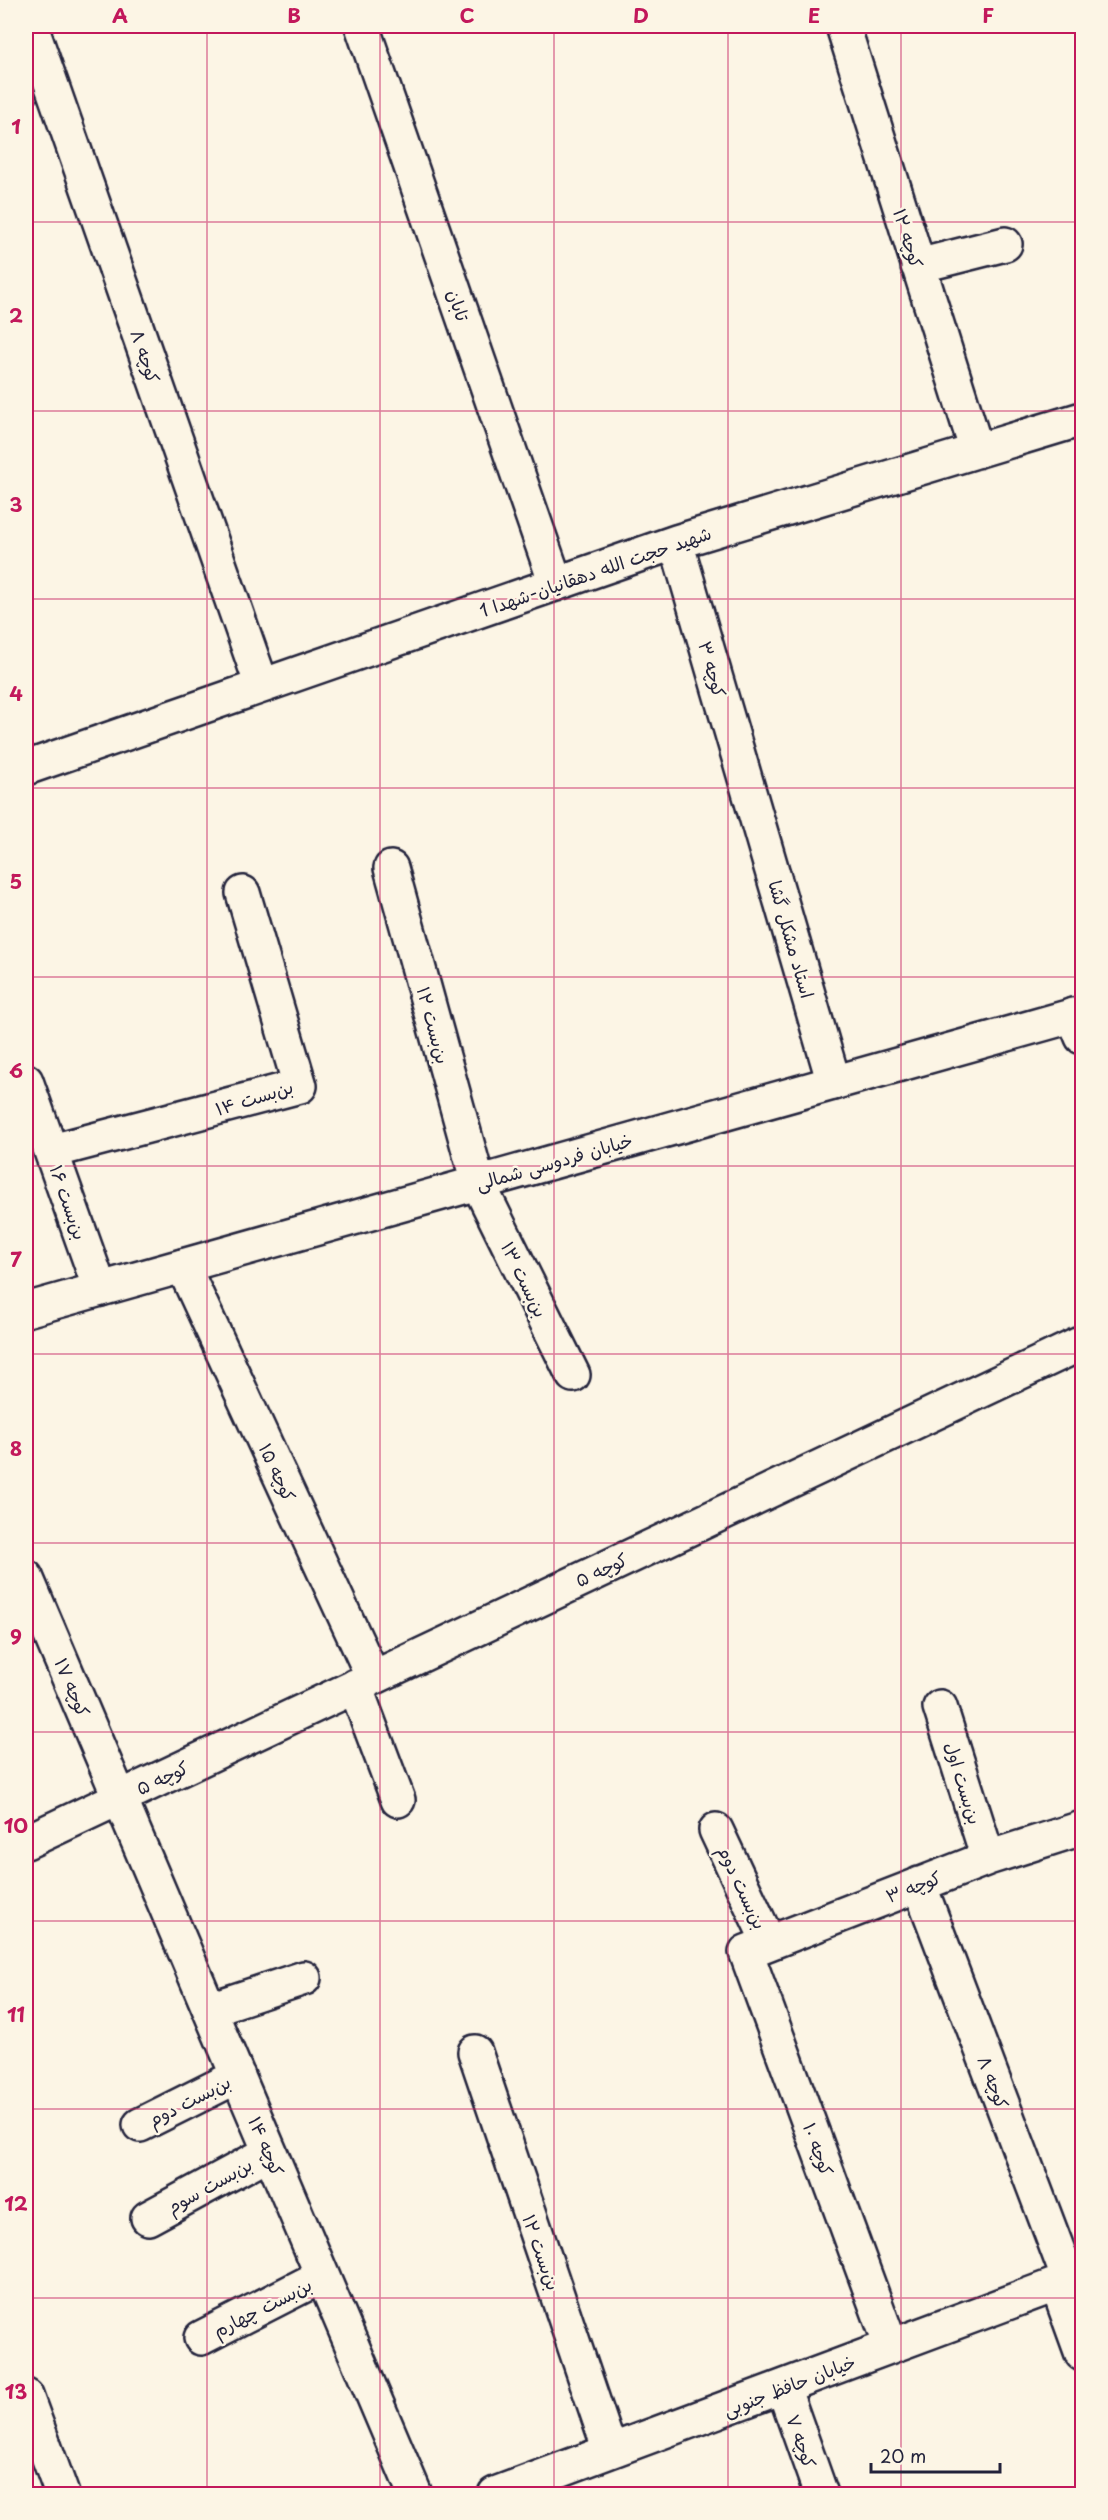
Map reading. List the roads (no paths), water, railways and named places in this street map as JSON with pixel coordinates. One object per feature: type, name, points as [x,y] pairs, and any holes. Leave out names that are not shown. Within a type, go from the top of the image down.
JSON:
[{"type":"street","name":"کوچه ۸","points":[[31,26],[262,686]]},
{"type":"street","name":"تابان","points":[[362,26],[556,584]]},
{"type":"street","name":"کوچه ۱۲","points":[[843,26],[977,451]]},
{"type":"street","points":[[918,266],[1005,244]]},
{"type":"street","name":"شهید حجت الله دهقانیان-شهدا 1","points":[[26,768],[676,542],[1083,419]]},
{"type":"street","name":"کوچه ۳","points":[[676,542],[750,795]]},
{"type":"street","name":"استاد مشکل گشا","points":[[750,795],[834,1083]]},
{"type":"street","name":"بن‌بست ۱۲","points":[[391,868],[478,1183]]},
{"type":"street","name":"بن‌بست ۱۴","points":[[52,1151],[300,1086],[243,893]]},
{"type":"street","name":"خیابان فردوسی شمالی","points":[[26,1310],[834,1083],[1079,1022]]},
{"type":"street","name":"بن‌بست ۱۶","points":[[26,1081],[100,1289]]},
{"type":"street","name":"بن‌بست ۱۳","points":[[478,1183],[573,1375]]},
{"type":"street","name":"کوچه ۱۵","points":[[183,1266],[364,1682]]},
{"type":"street","name":"کوچه ۵","points":[[26,1842],[1083,1343]]},
{"type":"street","name":"کوچه ۱۷","points":[[26,1577],[120,1797]]},
{"type":"street","points":[[364,1682],[398,1800]]},
{"type":"street","name":"بن‌بست اول","points":[[940,1707],[988,1858]]},
{"type":"street","name":"کوچه ۱۴","points":[[120,1797],[415,2494]]},
{"type":"street","name":"کوچه ۳","points":[[758,1948],[988,1858],[1083,1828]]},
{"type":"street","name":"بن‌بست دوم","points":[[717,1830],[758,1948]]},
{"type":"street","name":"کوچه ۸","points":[[920,1884],[1070,2280]]},
{"type":"street","name":"کوچه ۱۰","points":[[758,1948],[891,2346]]},
{"type":"street","points":[[210,2010],[304,1978]]},
{"type":"street","name":"بن‌بست ۱۲","points":[[475,2052],[610,2451]]},
{"type":"street","name":"بن‌بست دوم","points":[[140,2125],[238,2076]]},
{"type":"street","name":"بن‌بست سوم","points":[[148,2218],[270,2152]]},
{"type":"street","name":"بن‌بست چهارم","points":[[201,2338],[322,2276]]},
{"type":"street","points":[[1070,2280],[1083,2354]]},
{"type":"street","name":"خیابان حافظ جنوبی","points":[[495,2494],[1070,2280]]},
{"type":"street","name":"کوچه ۷","points":[[783,2387],[821,2494]]},
{"type":"street","points":[[26,2396],[62,2494]]}]
